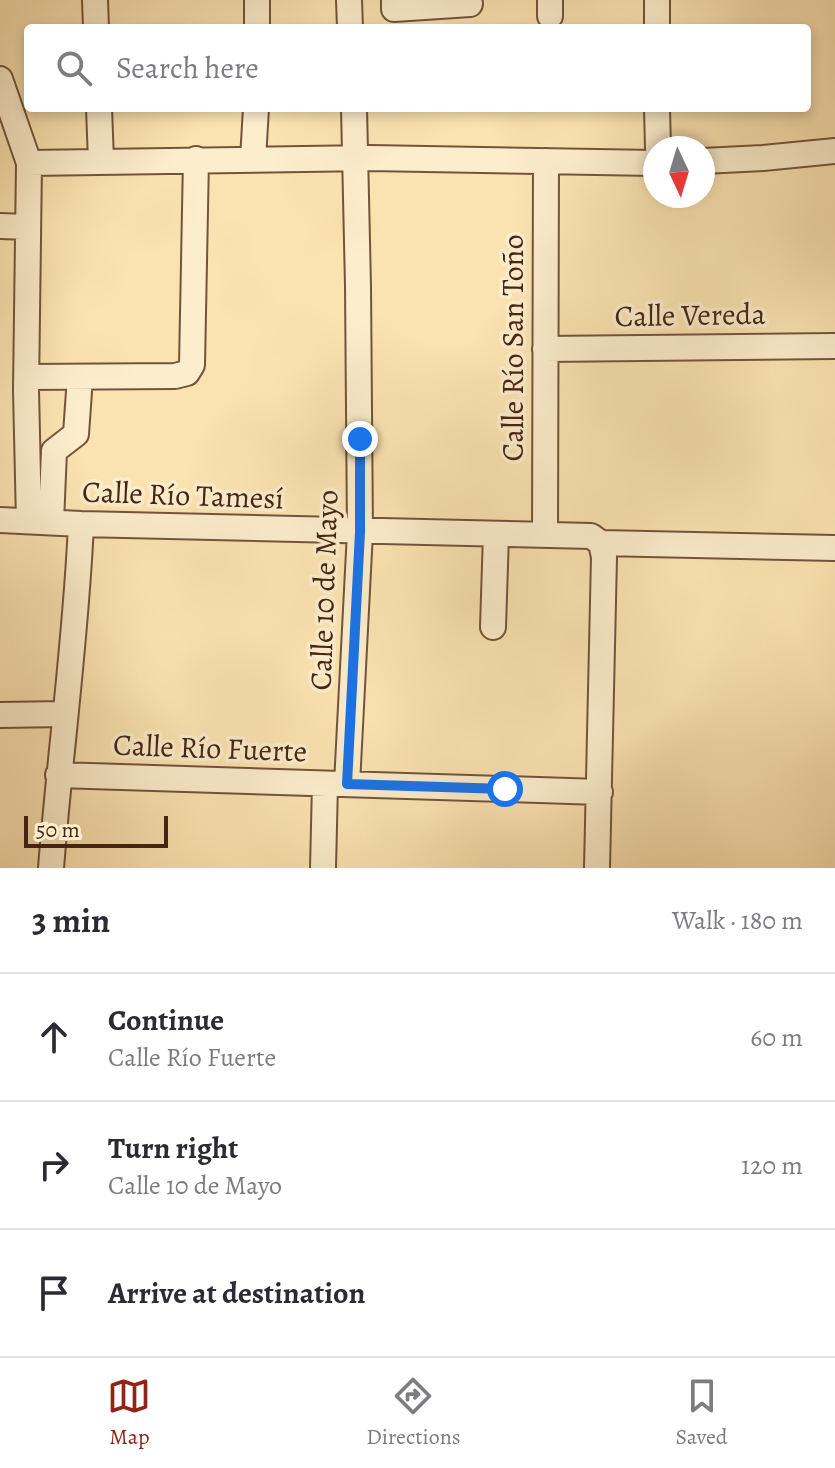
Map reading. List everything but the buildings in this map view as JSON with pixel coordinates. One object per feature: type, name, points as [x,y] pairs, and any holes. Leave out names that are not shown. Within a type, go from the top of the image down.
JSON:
[{"type":"street","points":[[95,0],[96,24]]},
{"type":"street","points":[[257,0],[257,24]]},
{"type":"street","points":[[349,0],[350,24]]},
{"type":"street","points":[[394,0],[394,9],[470,6]]},
{"type":"street","points":[[657,0],[657,24]]},
{"type":"street","points":[[0,79],[29,163],[27,377],[40,522]]},
{"type":"street","points":[[99,112],[101,161]]},
{"type":"street","points":[[253,159],[256,112]]},
{"type":"street","name":"Calle 10 de Mayo","points":[[323,868],[336,784],[360,532],[354,112]]},
{"type":"street","points":[[657,112],[658,136]]},
{"type":"street","points":[[715,160],[835,151]]},
{"type":"street","points":[[29,163],[355,158],[643,163]]},
{"type":"street","points":[[27,377],[175,376],[187,373],[192,365],[196,159]]},
{"type":"street","name":"Calle Río San Toño","points":[[545,535],[546,161]]},
{"type":"street","points":[[0,226],[28,227]]},
{"type":"street","name":"Calle Vereda","points":[[545,349],[835,346]]},
{"type":"street","points":[[40,522],[54,451],[76,434],[80,377]]},
{"type":"street","name":"Calle Río Tamesí","points":[[0,520],[591,536],[601,543],[835,548]]},
{"type":"street","points":[[51,868],[79,577],[81,524]]},
{"type":"street","points":[[493,627],[496,534]]},
{"type":"street","points":[[597,868],[604,557],[601,543]]},
{"type":"street","points":[[0,715],[65,714]]},
{"type":"street","name":"Calle Río Fuerte","points":[[58,775],[600,792]]},
{"type":"route","points":[[360,439],[360,532],[347,784],[505,789]]}]
